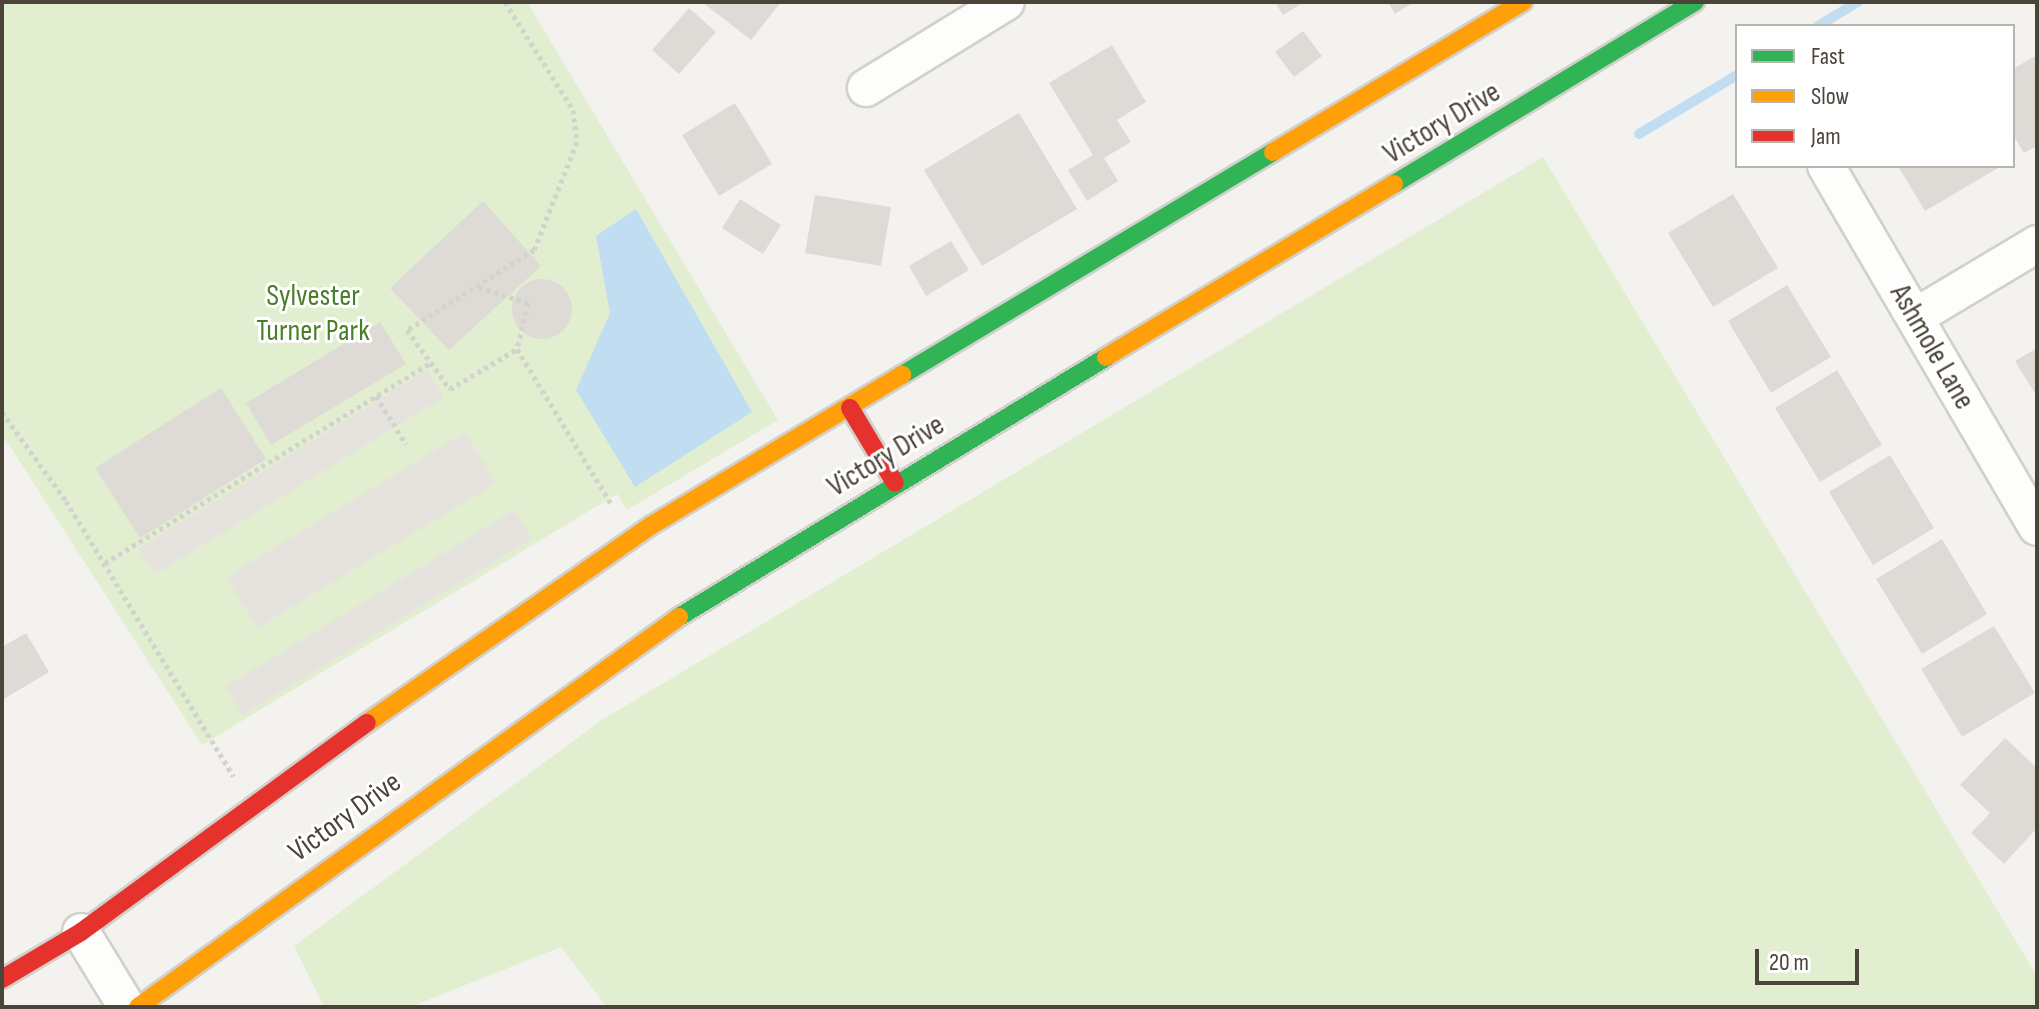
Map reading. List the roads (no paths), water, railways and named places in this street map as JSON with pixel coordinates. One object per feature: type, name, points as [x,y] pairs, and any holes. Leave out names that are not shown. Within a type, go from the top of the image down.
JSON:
[{"type":"main road","name":"Victory Drive","points":[[2,979],[81,932],[471,647],[633,538],[1523,2]]},
{"type":"main road","name":"Victory Drive","points":[[138,1007],[524,723],[895,483],[1695,2]]},
{"type":"main road","points":[[850,408],[895,483]]},
{"type":"street","points":[[866,88],[1006,2]]},
{"type":"street","name":"Ashmole Lane","points":[[1827,168],[2037,527]]},
{"type":"street","points":[[1915,317],[2037,244]]},
{"type":"street","points":[[81,932],[127,1007]]},
{"type":"water","points":[[636,209],[752,412],[635,487],[576,390],[610,313],[596,236]]},
{"type":"waterway","points":[[1821,24],[1858,2]]},
{"type":"waterway","points":[[1639,134],[1735,76]]},
{"type":"park label","name":"Sylvester Turner Park","points":[[313,313]]}]
